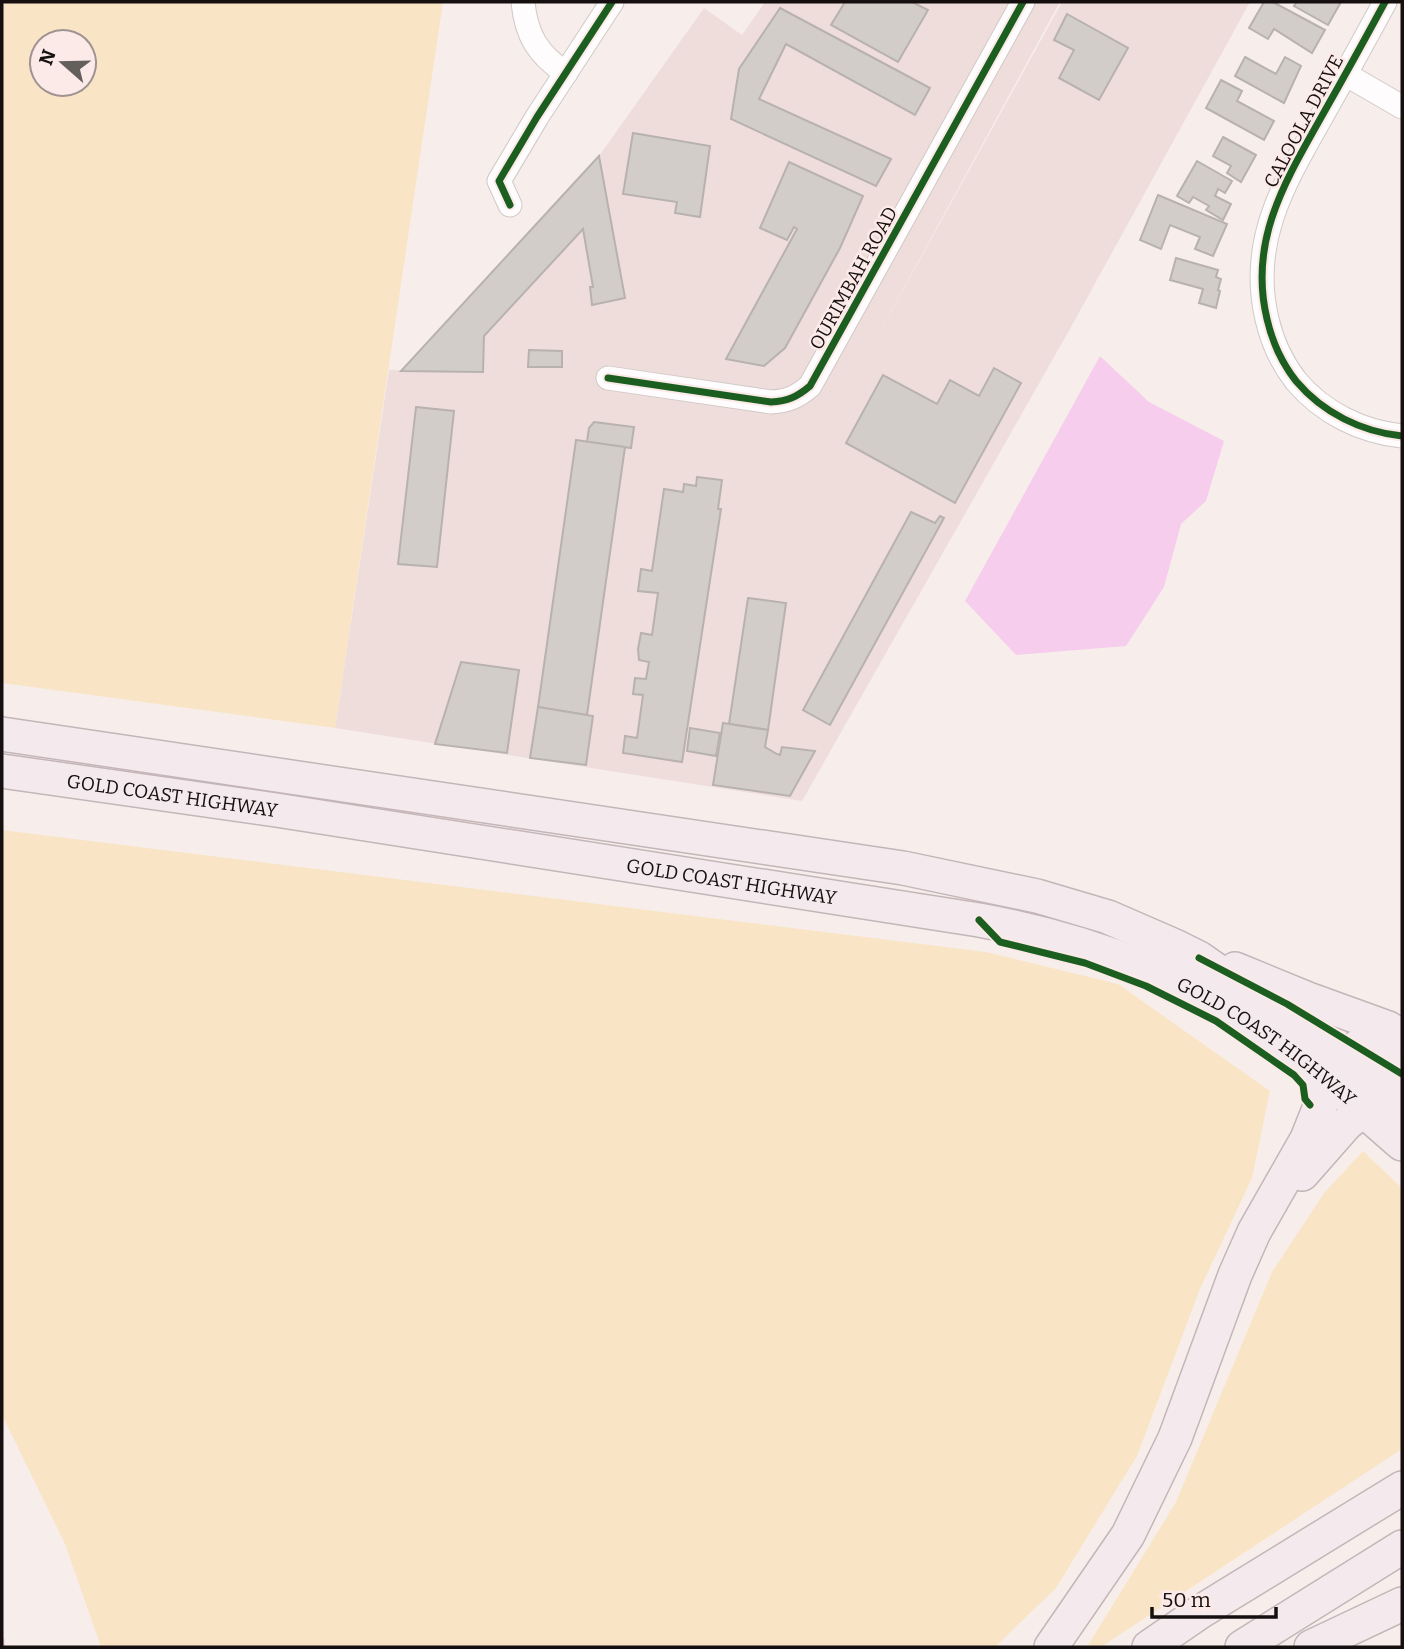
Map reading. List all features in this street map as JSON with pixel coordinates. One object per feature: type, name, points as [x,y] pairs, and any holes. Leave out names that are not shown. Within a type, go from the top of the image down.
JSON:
[{"type":"highway","name":"GOLD COAST HIGHWAY","points":[[2,734],[902,867],[1000,887],[1079,908],[1139,929],[1199,958],[1391,1093],[1402,1144]]},
{"type":"highway","name":"GOLD COAST HIGHWAY","points":[[2,771],[276,810],[979,920],[1051,934],[1118,956],[1184,984],[1236,1013],[1310,1065],[1391,1093]]},
{"type":"highway","points":[[1199,958],[1262,978],[1308,999],[1388,1028],[1402,1037]]},
{"type":"highway","points":[[1051,1647],[1128,1535],[1175,1438],[1235,1275],[1254,1232],[1307,1139],[1321,1104],[1318,1081],[1310,1065]]},
{"type":"highway","points":[[1254,1232],[1312,1162],[1391,1093]]},
{"type":"highway","points":[[1149,1647],[1200,1612],[1402,1488]]},
{"type":"highway","points":[[1242,1647],[1402,1547]]},
{"type":"highway","points":[[1311,1647],[1402,1604]]},
{"type":"street","points":[[523,2],[531,39],[551,63],[566,73]]},
{"type":"street","points":[[510,205],[499,181],[612,2]]},
{"type":"street","name":"OURIMBAH ROAD","points":[[608,378],[771,402],[798,397],[810,386],[1023,2]]},
{"type":"street","name":"CALOOLA DRIVE","points":[[1385,2],[1293,167],[1270,219],[1261,263],[1263,303],[1276,348],[1300,385],[1352,424],[1381,434],[1402,436]]},
{"type":"street","points":[[1345,74],[1402,107]]},
{"type":"shaded area","points":[[2,2],[443,2],[335,728],[2,683]]},
{"type":"shaded area","points":[[765,2],[1060,2],[865,359],[1062,2],[1250,2],[1070,329],[802,801],[335,728],[389,370],[401,370],[599,156],[704,8],[742,35]]},
{"type":"shaded area","points":[[1100,356],[1149,402],[1224,441],[1206,501],[1181,524],[1164,587],[1126,646],[1016,655],[965,601]]},
{"type":"shaded area","points":[[2,830],[986,952],[1118,984],[1270,1091],[1252,1178],[1200,1289],[1137,1456],[1056,1588],[995,1647],[101,1647],[65,1544],[2,1415]]},
{"type":"shaded area","points":[[1363,1151],[1402,1188],[1402,1449],[1101,1647],[1087,1647],[1176,1502],[1272,1272],[1324,1193]]},
{"type":"building","points":[[845,2],[912,2],[928,10],[898,62],[831,25]]},
{"type":"building","points":[[1264,2],[1273,2],[1325,30],[1312,53],[1274,29],[1268,39],[1249,28]]},
{"type":"building","points":[[1297,2],[1341,2],[1328,25],[1294,6]]},
{"type":"building","points":[[780,8],[930,88],[915,115],[786,44],[759,99],[891,159],[876,186],[731,119],[739,69]]},
{"type":"building","points":[[1067,14],[1128,48],[1099,100],[1059,78],[1074,50],[1054,40]]},
{"type":"building","points":[[1245,57],[1276,74],[1285,57],[1301,66],[1284,103],[1235,76]]},
{"type":"building","points":[[1221,80],[1242,91],[1237,101],[1274,121],[1264,140],[1206,108]]},
{"type":"building","points":[[633,133],[710,146],[700,217],[675,213],[677,202],[623,194]]},
{"type":"building","points":[[1223,137],[1256,155],[1241,182],[1227,173],[1231,166],[1213,156]]},
{"type":"building","points":[[599,156],[625,298],[592,305],[590,287],[593,287],[583,229],[484,336],[483,372],[401,371]]},
{"type":"building","points":[[1197,161],[1232,181],[1225,193],[1218,189],[1215,196],[1231,204],[1223,220],[1206,210],[1209,206],[1193,197],[1189,203],[1177,196]]},
{"type":"building","points":[[789,162],[863,196],[840,248],[785,348],[764,366],[726,359],[797,229],[794,227],[787,240],[760,228]]},
{"type":"building","points":[[1158,195],[1227,224],[1213,256],[1195,249],[1200,237],[1170,225],[1161,249],[1140,240]]},
{"type":"building","points":[[1176,258],[1218,270],[1216,277],[1221,279],[1216,308],[1199,303],[1203,289],[1170,280]]},
{"type":"building","points":[[529,350],[562,351],[562,367],[528,367]]},
{"type":"building","points":[[994,368],[1021,383],[955,503],[846,443],[883,375],[937,404],[950,380],[979,396]]},
{"type":"building","points":[[416,407],[454,411],[437,567],[398,564]]},
{"type":"building","points":[[594,422],[634,427],[631,448],[587,442],[589,428]]},
{"type":"building","points":[[576,440],[625,447],[587,715],[538,707]]},
{"type":"building","points":[[697,477],[722,480],[718,509],[721,509],[682,762],[623,753],[625,736],[637,738],[643,695],[633,694],[635,678],[646,679],[649,662],[639,660],[638,649],[641,633],[652,635],[658,593],[638,591],[641,569],[652,571],[664,489],[683,492],[684,484],[696,486]]},
{"type":"building","points":[[911,512],[935,523],[940,516],[944,518],[830,725],[803,710]]},
{"type":"building","points":[[748,598],[786,603],[768,730],[729,724]]},
{"type":"building","points":[[461,662],[519,670],[507,753],[435,744]]},
{"type":"building","points":[[538,707],[593,716],[586,765],[530,758]]},
{"type":"building","points":[[723,723],[768,730],[765,747],[780,755],[782,747],[815,751],[790,796],[713,785]]},
{"type":"building","points":[[690,728],[720,733],[716,756],[687,751]]},
{"type":"waterway","points":[[2,1640],[3,1647]]},
{"type":"cycle path","points":[[510,205],[499,181],[612,2]]},
{"type":"cycle path","points":[[608,378],[771,402],[792,398],[810,386],[1023,2]]},
{"type":"cycle path","points":[[1385,2],[1284,187],[1267,237],[1262,290],[1269,327],[1278,352],[1296,381],[1318,403],[1344,419],[1372,430],[1402,436]]},
{"type":"cycle path","points":[[979,920],[1000,942],[1085,963],[1146,986],[1216,1021],[1294,1075],[1303,1085],[1305,1099],[1310,1105]]},
{"type":"cycle path","points":[[1199,958],[1287,1004],[1402,1074]]}]
